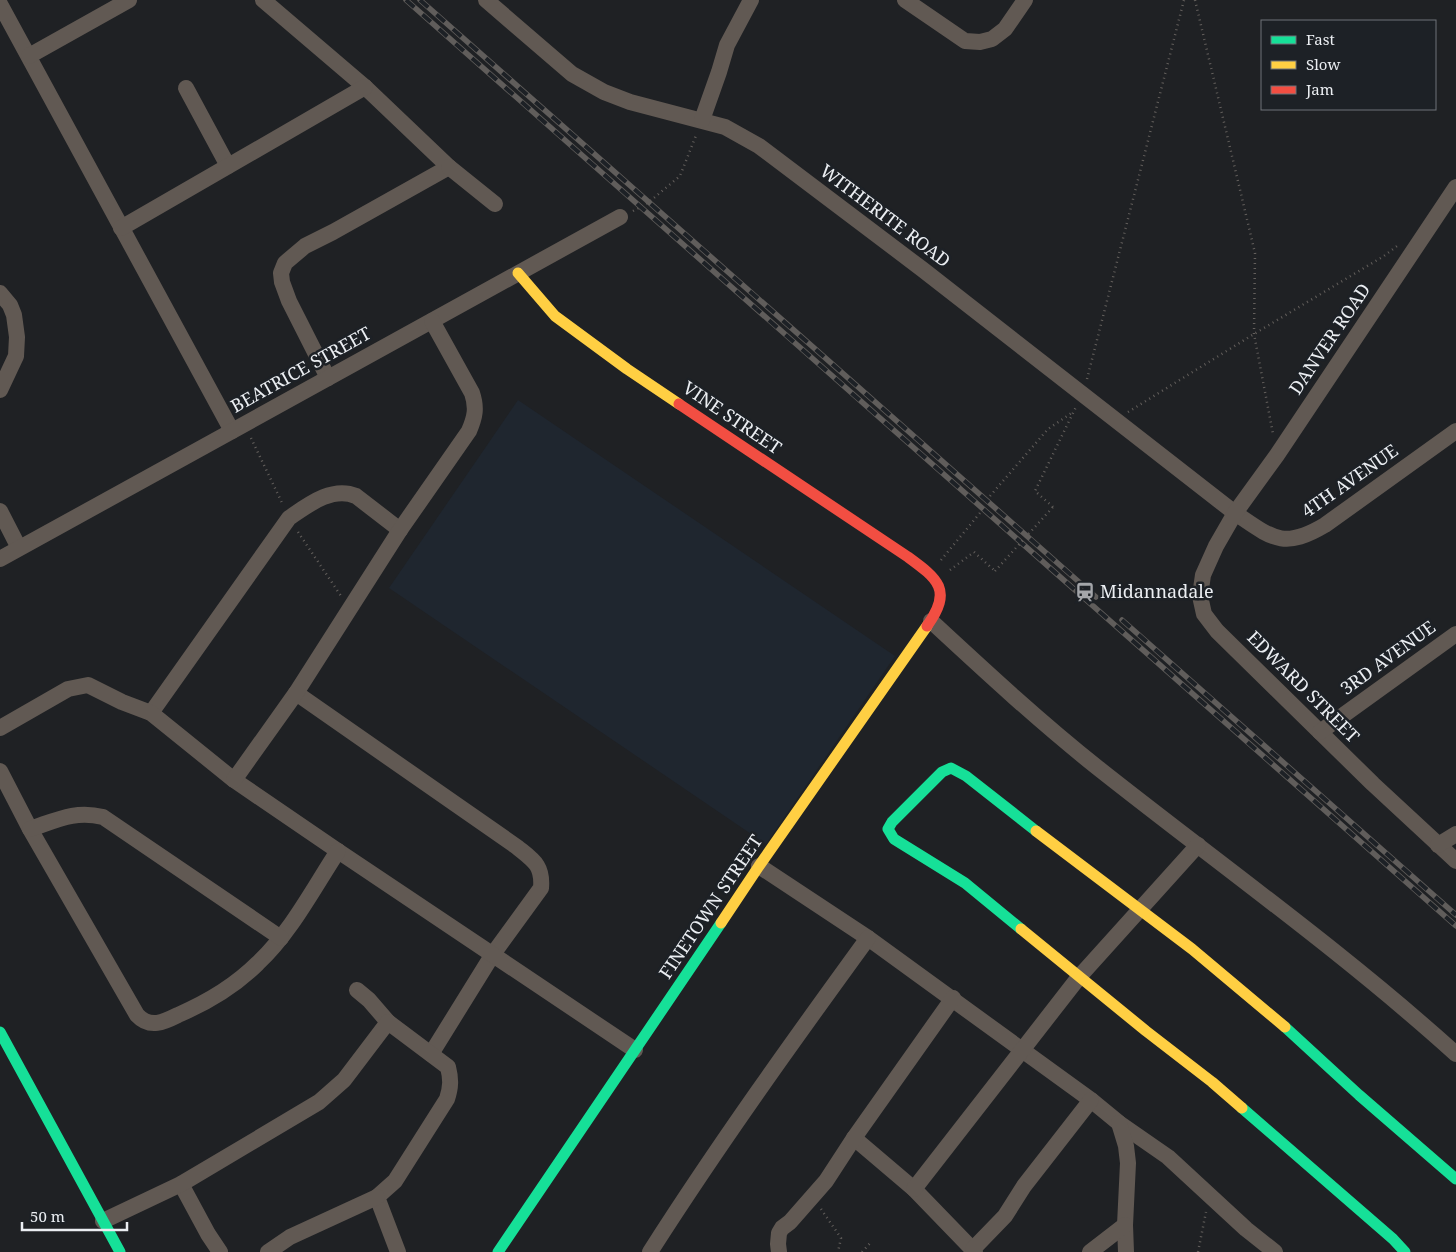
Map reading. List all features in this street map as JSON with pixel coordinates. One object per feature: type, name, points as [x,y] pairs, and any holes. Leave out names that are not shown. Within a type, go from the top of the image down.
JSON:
[{"type":"street","points":[[29,56],[129,0]]},
{"type":"street","points":[[263,0],[364,87],[449,167],[495,204]]},
{"type":"street","name":"WITHERITE ROAD","points":[[486,0],[585,83],[630,102],[725,127],[759,146],[922,269],[1235,513]]},
{"type":"street","points":[[702,120],[727,45],[751,0]]},
{"type":"street","points":[[905,0],[965,41],[980,42],[992,39],[1005,29],[1025,0]]},
{"type":"street","points":[[0,4],[232,431]]},
{"type":"street","points":[[121,228],[364,87]]},
{"type":"street","points":[[186,88],[228,166]]},
{"type":"street","points":[[328,378],[289,301],[280,273],[285,263],[305,246],[449,167]]},
{"type":"street","name":"DANVER ROAD","points":[[1235,513],[1456,187]]},
{"type":"street","name":"BEATRICE STREET","points":[[0,558],[620,217]]},
{"type":"street","name":"VINE STREET","points":[[518,273],[555,316],[619,363],[934,576]]},
{"type":"street","points":[[0,293],[10,305],[14,315],[17,337],[16,356],[0,390]]},
{"type":"street","points":[[234,780],[296,693],[400,530],[469,431],[475,418],[476,404],[472,393],[432,321]]},
{"type":"street","name":"4TH AVENUE","points":[[1235,513],[1268,535],[1283,539],[1302,537],[1326,525],[1456,431]]},
{"type":"street","points":[[151,713],[289,518],[314,502],[339,492],[356,496],[400,530]]},
{"type":"street","points":[[0,511],[19,548]]},
{"type":"street","name":"EDWARD STREET","points":[[1235,513],[1216,546],[1203,575],[1200,596],[1204,614],[1217,631],[1320,732],[1456,861]]},
{"type":"street","name":"FINETOWN STREET","points":[[498,1252],[759,866],[931,621],[939,603],[941,589],[934,576]]},
{"type":"street","points":[[931,621],[1042,722],[1098,768],[1322,941],[1422,1023],[1456,1054]]},
{"type":"street","name":"3RD AVENUE","points":[[1320,732],[1456,634]]},
{"type":"street","points":[[0,728],[68,689],[88,685],[122,702],[151,713],[234,780],[635,1050]]},
{"type":"street","points":[[296,693],[517,847],[532,859],[539,868],[542,877],[541,888],[493,954],[431,1054]]},
{"type":"street","points":[[1405,1252],[1393,1239],[1212,1082],[1079,977],[966,883],[894,839],[888,829],[892,822],[942,772],[951,768],[958,771],[1192,949],[1287,1029],[1359,1096],[1456,1179]]},
{"type":"street","points":[[0,771],[30,829],[137,1015],[141,1020],[148,1023],[159,1024],[223,992],[260,962],[281,938],[338,851]]},
{"type":"street","points":[[30,829],[70,815],[82,813],[103,817],[281,938]]},
{"type":"street","points":[[1438,845],[1456,834]]},
{"type":"street","points":[[914,1189],[1079,977],[1141,911],[1198,845]]},
{"type":"street","points":[[759,866],[868,938],[953,998],[1022,1051],[1091,1100],[1119,1124],[1168,1156],[1246,1229],[1275,1252]]},
{"type":"street","points":[[650,1252],[715,1152],[868,938]]},
{"type":"street","points":[[268,1252],[290,1237],[377,1198],[395,1181],[447,1099],[451,1088],[451,1077],[448,1067],[388,1022],[369,1000],[357,990]]},
{"type":"street","points":[[779,1252],[779,1232],[826,1182],[854,1138],[953,998]]},
{"type":"street","points":[[103,1221],[181,1184],[319,1102],[344,1080],[388,1022]]},
{"type":"street","points":[[0,1032],[120,1252]]},
{"type":"street","points":[[854,1138],[914,1189],[974,1251],[1006,1216],[1024,1186],[1091,1100]]},
{"type":"street","points":[[1119,1124],[1126,1146],[1128,1163],[1125,1225],[1126,1252]]},
{"type":"street","points":[[181,1184],[220,1252]]},
{"type":"street","points":[[377,1198],[398,1252]]},
{"type":"street","points":[[1090,1252],[1125,1225]]},
{"type":"path","points":[[934,576],[974,552],[995,571],[1053,507],[1035,491],[1083,394],[1184,0]]},
{"type":"path","points":[[1195,0],[1255,253],[1254,334],[1276,455]]},
{"type":"path","points":[[620,217],[642,207],[680,176],[702,120]]},
{"type":"path","points":[[1116,420],[1384,256],[1398,245]]},
{"type":"path","points":[[990,496],[1048,429],[1074,412]]},
{"type":"path","points":[[934,576],[980,513]]},
{"type":"path","points":[[1198,1252],[1210,1196]]},
{"type":"path","points":[[813,1198],[841,1238],[838,1252]]},
{"type":"path","points":[[862,1252],[872,1241]]},
{"type":"shaded area","points":[[518,400],[895,656],[766,844],[389,588]]},
{"type":"railway","points":[[406,0],[1456,926]]},
{"type":"railway","points":[[420,0],[1096,597]]},
{"type":"railway","points":[[1122,620],[1456,915]]},
{"type":"traffic: fast","points":[[1021,929],[965,883],[894,839],[888,829],[892,822],[942,772],[951,768],[966,776],[1036,831]]},
{"type":"traffic: fast","points":[[498,1252],[721,923]]},
{"type":"traffic: fast","points":[[1285,1027],[1359,1095],[1456,1179]]},
{"type":"traffic: fast","points":[[0,1032],[120,1252]]},
{"type":"traffic: fast","points":[[1242,1108],[1393,1239],[1405,1252]]},
{"type":"traffic: slow","points":[[518,273],[555,316],[627,369],[679,404]]},
{"type":"traffic: slow","points":[[721,923],[927,626]]},
{"type":"traffic: slow","points":[[1036,831],[1192,949],[1285,1027]]},
{"type":"traffic: slow","points":[[1021,929],[1242,1108]]},
{"type":"traffic: jam","points":[[679,404],[908,557],[927,572],[934,579],[940,594],[935,614],[927,626]]},
{"type":"place","name":"Midannadale","points":[[1085,592]]}]
